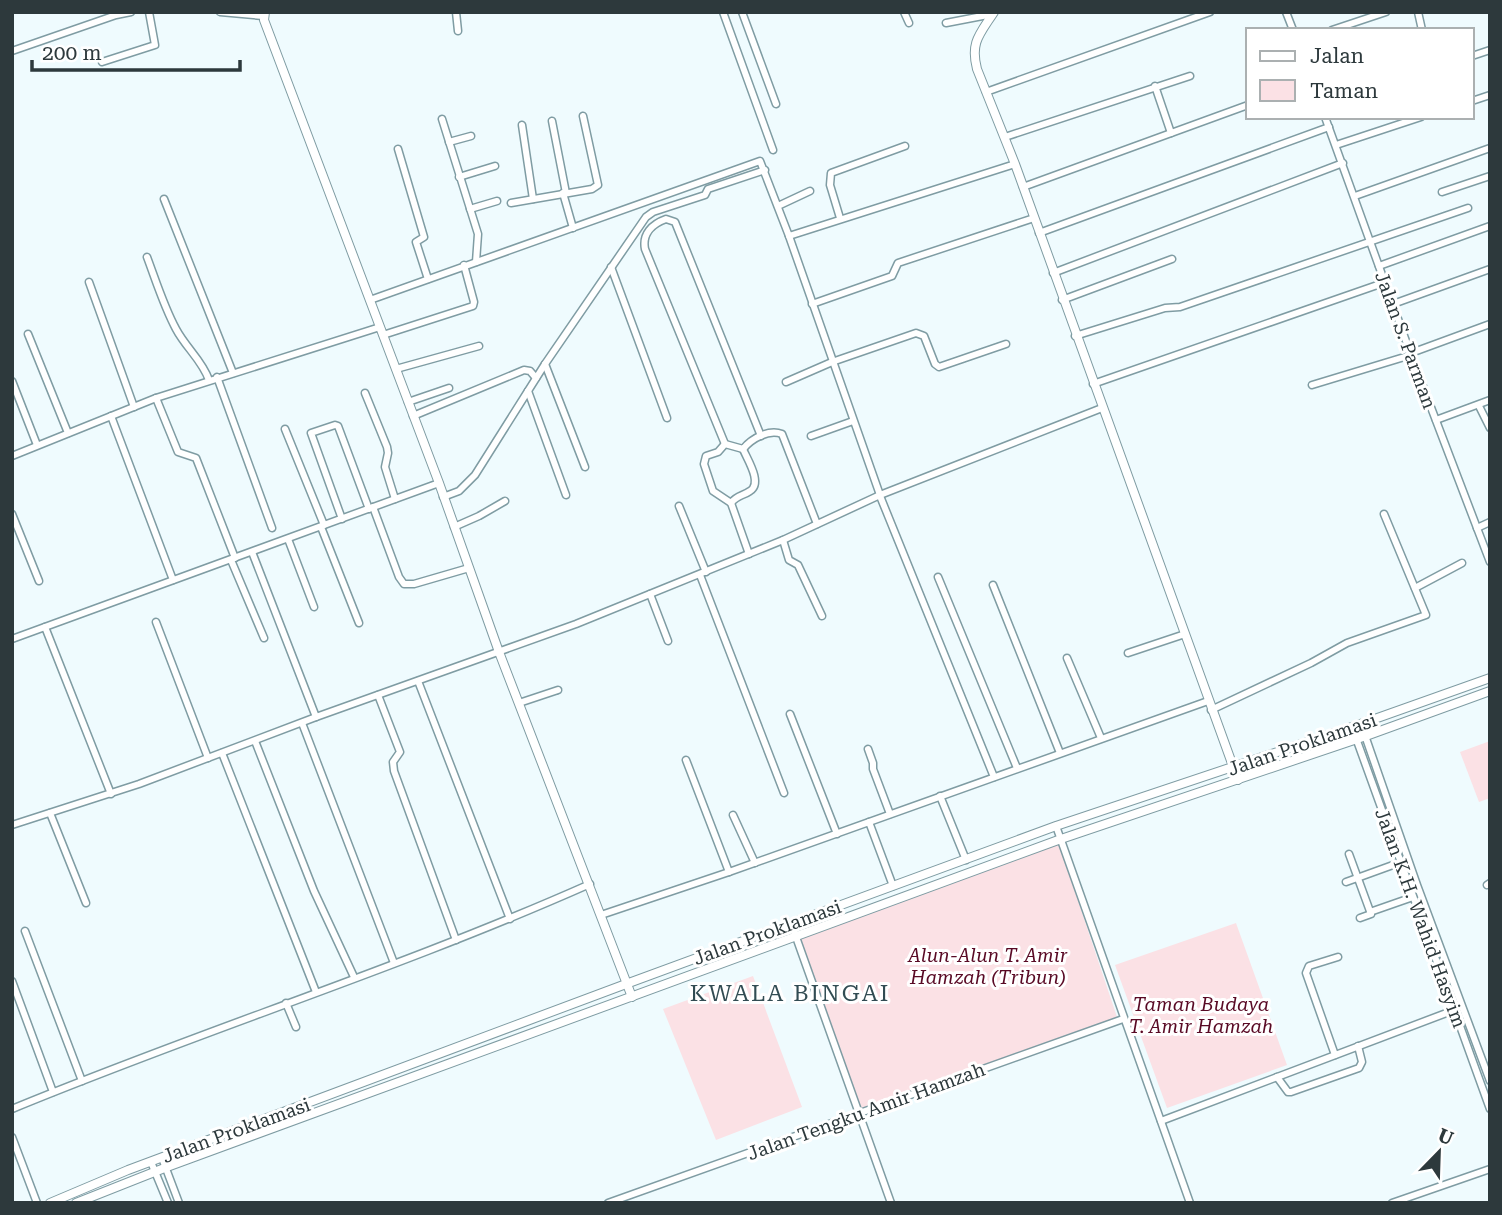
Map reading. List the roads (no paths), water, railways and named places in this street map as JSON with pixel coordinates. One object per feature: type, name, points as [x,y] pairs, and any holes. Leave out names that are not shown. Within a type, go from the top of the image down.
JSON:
[{"type":"street","points":[[12,51],[115,14],[131,12]]},
{"type":"street","points":[[102,62],[155,44],[149,12]]},
{"type":"street","points":[[220,12],[264,14],[439,483],[499,652],[632,997]]},
{"type":"street","points":[[456,12],[458,31]]},
{"type":"street","points":[[723,12],[773,150]]},
{"type":"street","points":[[741,12],[776,104]]},
{"type":"street","points":[[904,12],[909,23]]},
{"type":"street","points":[[986,92],[1210,12]]},
{"type":"street","points":[[1338,28],[1386,12]]},
{"type":"street","points":[[946,23],[993,13]]},
{"type":"street","points":[[993,13],[975,40],[974,59],[1238,780]]},
{"type":"street","points":[[1004,137],[1190,76]]},
{"type":"street","points":[[1155,86],[1171,133]]},
{"type":"street","points":[[1023,187],[1246,106]]},
{"type":"street","points":[[512,203],[592,189],[598,185],[583,116]]},
{"type":"street","points":[[442,119],[478,234],[477,262]]},
{"type":"street","name":"Jalan S. Parman","points":[[1326,119],[1490,562]]},
{"type":"street","points":[[1336,145],[1415,119]]},
{"type":"street","points":[[552,121],[573,228]]},
{"type":"street","points":[[522,125],[533,199]]},
{"type":"street","points":[[1039,233],[1329,127]]},
{"type":"street","points":[[449,142],[471,136]]},
{"type":"street","points":[[840,218],[830,185],[831,173],[905,146]]},
{"type":"street","points":[[1355,196],[1490,148]]},
{"type":"street","points":[[398,149],[424,237],[416,242],[428,278]]},
{"type":"street","points":[[370,300],[757,161],[764,167],[880,496],[994,777]]},
{"type":"street","points":[[1053,273],[1343,163]]},
{"type":"street","points":[[789,236],[1014,164]]},
{"type":"street","points":[[460,177],[495,166]]},
{"type":"street","points":[[443,497],[467,485],[528,391],[534,375],[545,364],[639,226],[653,212],[705,195],[708,190],[764,167]]},
{"type":"street","points":[[1442,192],[1490,176]]},
{"type":"street","points":[[778,206],[810,191]]},
{"type":"street","points":[[164,199],[233,373]]},
{"type":"street","points":[[470,209],[497,201]]},
{"type":"street","points":[[1075,336],[1165,308],[1180,307],[1468,208]]},
{"type":"street","points":[[812,303],[892,276],[898,263],[1034,218]]},
{"type":"street","points":[[725,444],[645,249],[648,231],[666,219],[675,222],[761,436]]},
{"type":"street","points":[[1379,266],[1490,226]]},
{"type":"street","points":[[147,257],[175,327],[204,366],[209,380]]},
{"type":"street","points":[[1062,300],[1172,259]]},
{"type":"street","points":[[12,456],[156,398],[217,377],[473,306],[464,265]]},
{"type":"street","points":[[611,267],[667,418]]},
{"type":"street","points":[[1393,304],[1490,269]]},
{"type":"street","points":[[89,282],[134,407]]},
{"type":"street","points":[[1093,384],[1385,282]]},
{"type":"street","points":[[1312,385],[1411,354],[1490,324]]},
{"type":"street","points":[[786,382],[832,362],[919,332],[924,336],[935,364],[939,367],[1006,344]]},
{"type":"street","points":[[27,334],[68,433]]},
{"type":"street","points":[[396,369],[479,346]]},
{"type":"street","points":[[545,364],[585,467]]},
{"type":"street","points":[[413,416],[524,370],[534,375]]},
{"type":"street","points":[[217,377],[272,528]]},
{"type":"street","points":[[12,381],[37,446]]},
{"type":"street","points":[[408,402],[449,388]]},
{"type":"street","points":[[528,391],[566,495]]},
{"type":"street","points":[[365,393],[387,447],[385,467],[395,499]]},
{"type":"street","points":[[156,398],[178,452],[195,458],[233,563],[264,638]]},
{"type":"street","points":[[1436,420],[1490,400]]},
{"type":"street","points":[[1479,406],[1490,428]]},
{"type":"street","points":[[12,815],[14,825],[111,793],[499,652],[703,573],[880,496],[1102,408]]},
{"type":"street","points":[[111,416],[173,580]]},
{"type":"street","points":[[811,436],[853,421]]},
{"type":"street","points":[[342,519],[311,433],[335,425],[338,426],[400,581],[414,584],[469,568]]},
{"type":"street","points":[[285,429],[359,623]]},
{"type":"street","points":[[743,449],[761,436],[776,432],[782,434],[817,524]]},
{"type":"street","points":[[725,444],[743,449]]},
{"type":"street","points":[[725,444],[718,452],[706,456],[704,464],[713,491],[731,503],[749,554]]},
{"type":"street","points":[[731,503],[736,497],[750,492],[755,485],[755,477],[743,449]]},
{"type":"street","points":[[12,639],[173,580],[254,557],[342,519],[439,483]]},
{"type":"street","points":[[454,527],[505,501]]},
{"type":"street","points":[[679,506],[784,793]]},
{"type":"street","points":[[12,514],[39,581]]},
{"type":"street","points":[[601,915],[837,834],[1101,738],[1209,705],[1311,663],[1347,643],[1426,615],[1384,514]]},
{"type":"street","points":[[1476,528],[1490,522]]},
{"type":"street","points":[[783,540],[789,560],[798,565],[822,616]]},
{"type":"street","points":[[289,543],[314,607]]},
{"type":"street","points":[[254,557],[316,717]]},
{"type":"street","points":[[1415,588],[1462,563]]},
{"type":"street","points":[[938,577],[1017,768]]},
{"type":"street","points":[[993,585],[1060,753]]},
{"type":"street","points":[[650,594],[668,641]]},
{"type":"street","points":[[156,622],[208,758]]},
{"type":"street","points":[[46,627],[111,793]]},
{"type":"street","points":[[1128,653],[1185,634]]},
{"type":"street","points":[[1067,657],[1101,738]]},
{"type":"street","name":"Jalan Proklamasi","points":[[50,1203],[151,1162],[1056,826],[1490,678]]},
{"type":"street","points":[[418,681],[510,919]]},
{"type":"street","points":[[519,703],[558,690]]},
{"type":"street","name":"Jalan Proklamasi","points":[[76,1203],[156,1171],[1061,839],[1356,740],[1490,691]]},
{"type":"street","points":[[378,695],[400,752],[393,762],[394,771],[457,940]]},
{"type":"street","points":[[790,714],[837,834]]},
{"type":"street","points":[[302,723],[394,963]]},
{"type":"street","name":"Jalan K.H. Wahid Hasyim","points":[[1361,724],[1490,1079]]},
{"type":"street","name":"Jalan K.H. Wahid Hasyim","points":[[1352,727],[1490,1109]]},
{"type":"street","points":[[255,741],[314,891],[354,977]]},
{"type":"street","points":[[868,749],[890,814]]},
{"type":"street","points":[[222,753],[316,992]]},
{"type":"street","points":[[686,760],[729,872]]},
{"type":"street","points":[[940,796],[966,860]]},
{"type":"street","points":[[50,813],[86,903]]},
{"type":"street","points":[[733,815],[755,863]]},
{"type":"street","points":[[869,822],[893,886]]},
{"type":"street","points":[[1056,826],[1189,1203]]},
{"type":"street","points":[[1349,854],[1370,912]]},
{"type":"street","points":[[1346,882],[1409,860]]},
{"type":"street","points":[[12,1109],[457,940],[590,884]]},
{"type":"street","points":[[1360,918],[1413,897]]},
{"type":"street","points":[[791,923],[891,1203]]},
{"type":"street","points":[[25,931],[82,1081]]},
{"type":"street","points":[[1335,1055],[1306,973],[1309,966],[1338,957]]},
{"type":"street","points":[[12,982],[53,1092]]},
{"type":"street","points":[[286,1003],[296,1027]]},
{"type":"street","points":[[1161,1121],[1462,1006]]},
{"type":"street","name":"Jalan Tengku Amir Hamzah","points":[[608,1203],[1123,1019]]},
{"type":"street","points":[[1277,1077],[1288,1092],[1291,1092],[1359,1068],[1362,1062],[1358,1046]]},
{"type":"street","points":[[392,1072],[397,1082]]},
{"type":"street","points":[[1480,1082],[1490,1079]]},
{"type":"street","points":[[12,1137],[37,1203]]},
{"type":"street","points":[[162,1158],[179,1203]]},
{"type":"street","points":[[151,1162],[168,1203]]},
{"type":"street","points":[[1392,1203],[1490,1169]]},
{"type":"district","name":"KWALA BINGAI","points":[[790,993]]},
{"type":"park label","name":"Alun-Alun T. Amir Hamzah (Tribun)","points":[[988,966]]},
{"type":"park label","name":"Taman Budaya T. Amir Hamzah","points":[[1201,1015]]}]
